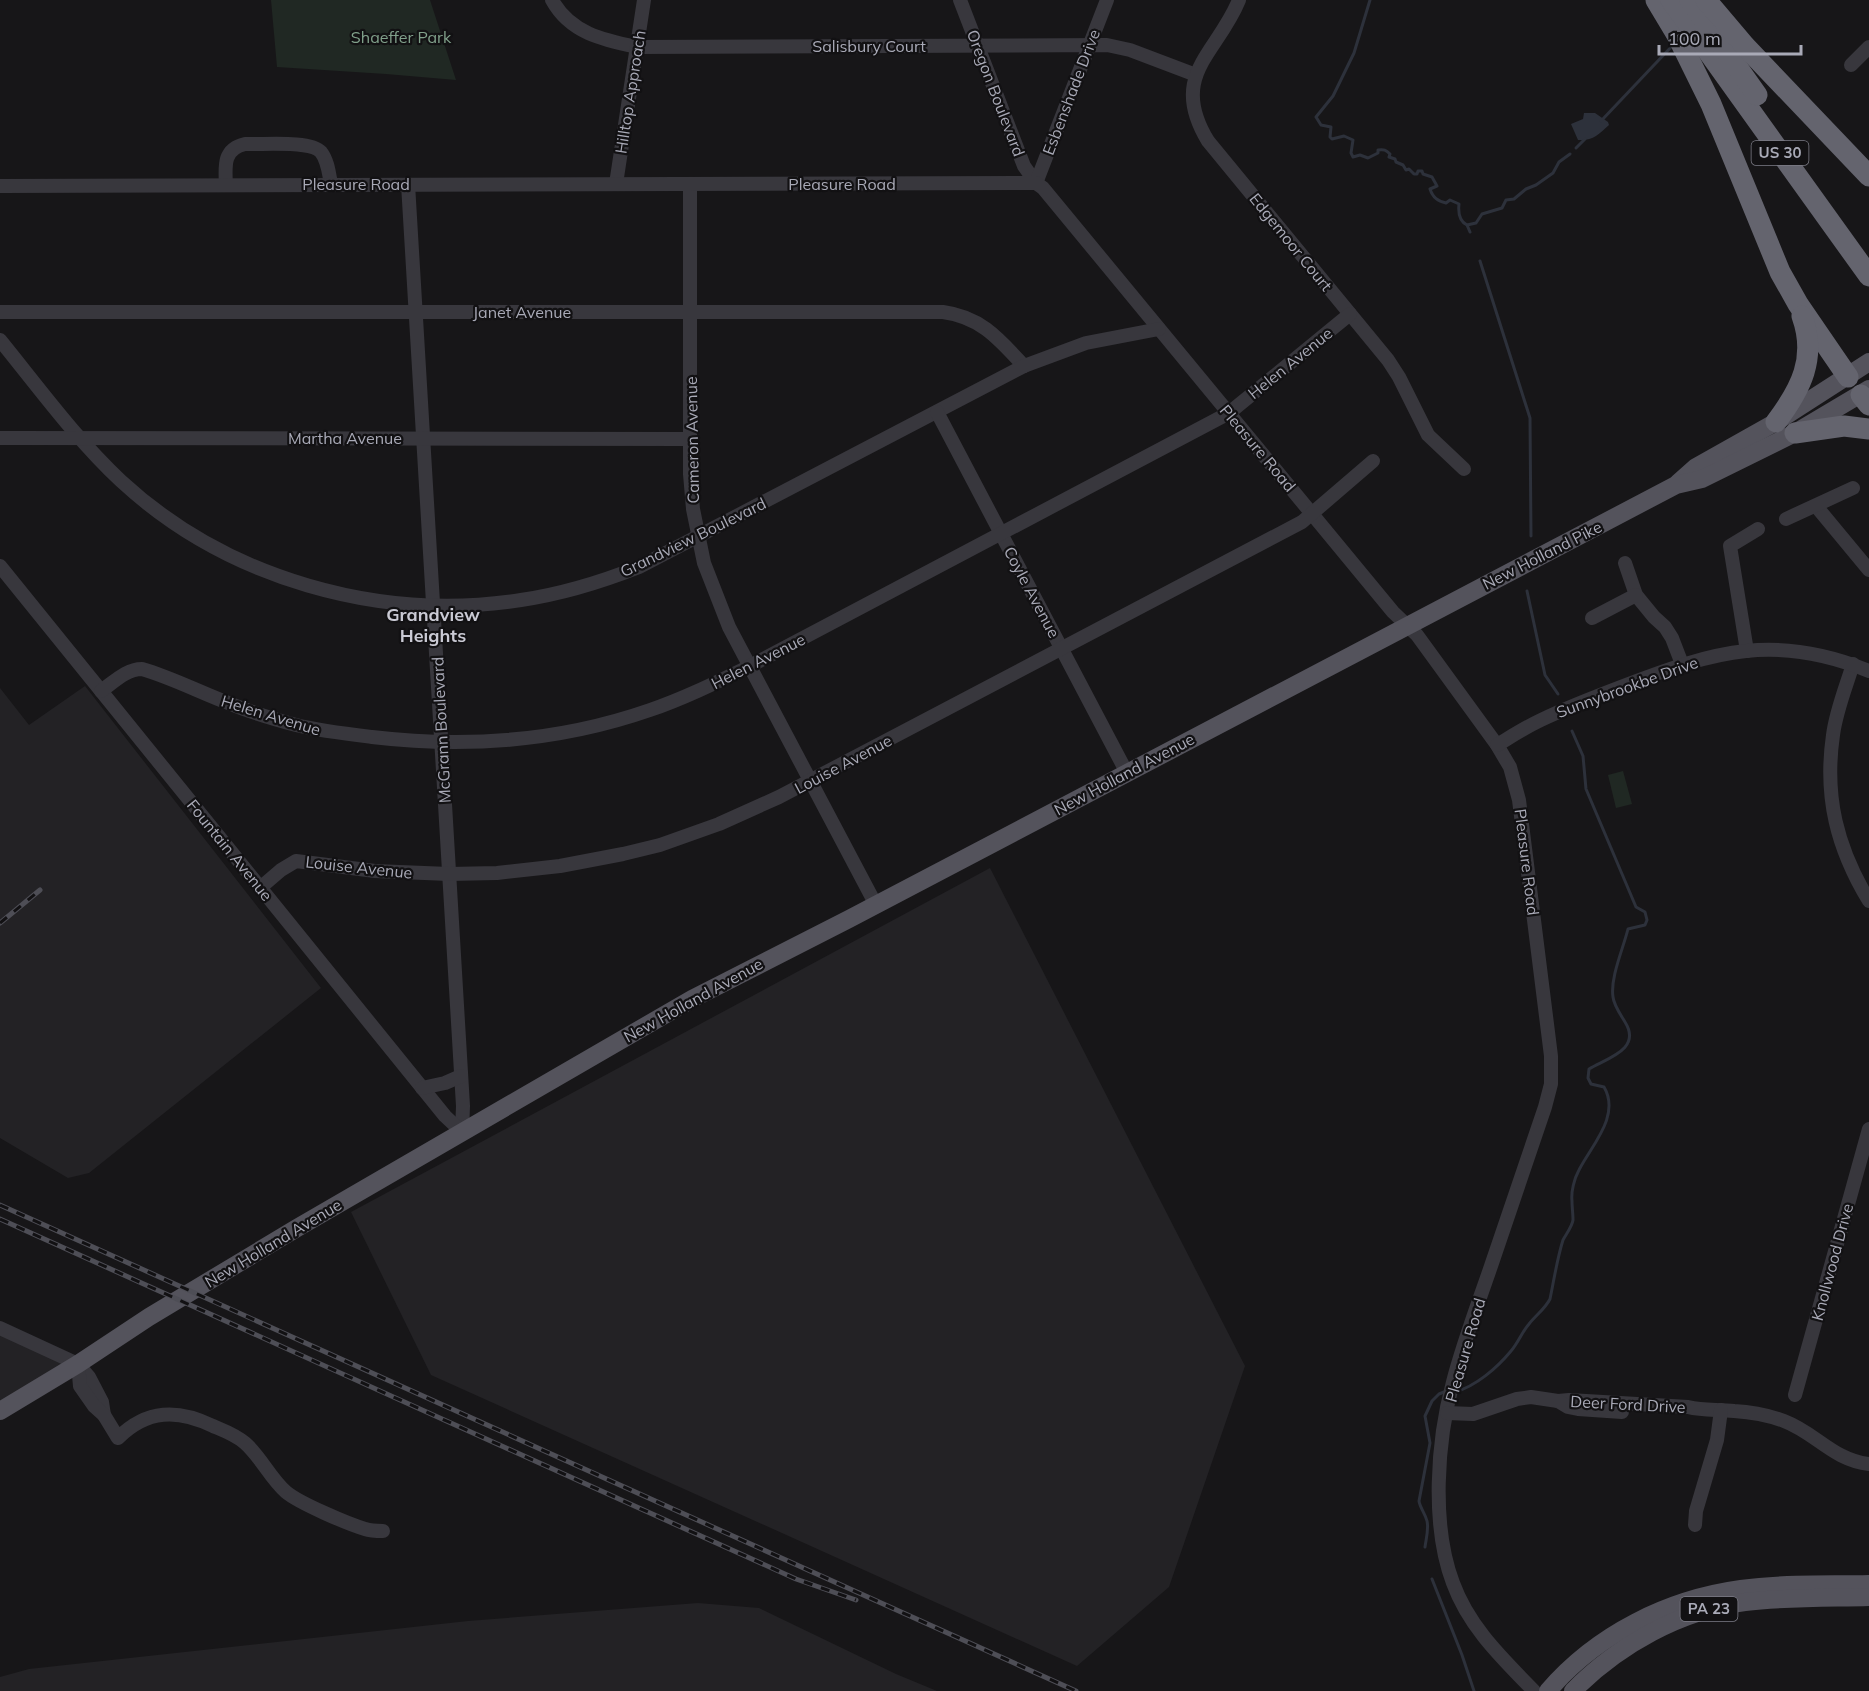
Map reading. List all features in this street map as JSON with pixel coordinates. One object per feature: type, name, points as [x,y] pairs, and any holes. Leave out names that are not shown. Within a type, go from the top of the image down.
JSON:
[{"type":"highway","points":[[1656,0],[1745,46],[1869,176]]},
{"type":"highway","name":"US 30","points":[[1671,0],[1694,18],[1869,252]]},
{"type":"highway","points":[[1694,18],[1722,130],[1773,257],[1798,304],[1848,377]]},
{"type":"highway","name":"US 30","points":[[1694,18],[1869,276]]},
{"type":"highway","points":[[1776,422],[1795,396],[1803,378],[1807,360],[1806,329],[1798,304]]},
{"type":"highway","points":[[1795,433],[1844,426],[1869,429]]},
{"type":"main road","name":"New Holland Pike","points":[[1407,625],[1676,485],[1696,467],[1776,422],[1869,362]]},
{"type":"main road","points":[[1848,377],[1866,396]]},
{"type":"main road","name":"New Holland Pike","points":[[1676,485],[1702,479],[1866,396]]},
{"type":"main road","name":"New Holland Avenue","points":[[0,1411],[172,1303],[692,999],[876,905],[1407,625]]},
{"type":"main road","name":"PA 23","points":[[1548,1691],[1574,1664],[1615,1634],[1650,1615],[1682,1603],[1757,1587],[1869,1584]]},
{"type":"main road","name":"PA 23","points":[[1573,1691],[1609,1660],[1641,1639],[1668,1624],[1699,1612],[1759,1600],[1869,1598]]},
{"type":"street","name":"Salisbury Court","points":[[552,0],[572,24],[591,36],[637,47],[1090,45],[1123,48],[1196,75]]},
{"type":"street","name":"Hilltop Approach","points":[[616,184],[644,0]]},
{"type":"street","name":"Oregon Boulevard","points":[[960,0],[1024,166],[1036,183]]},
{"type":"street","name":"Esbenshade Drive","points":[[1036,183],[1107,0]]},
{"type":"street","name":"Edgemoor Court","points":[[1239,0],[1204,57],[1196,75],[1193,93],[1194,112],[1208,141],[1393,368],[1428,435],[1464,469]]},
{"type":"street","points":[[1851,64],[1869,46]]},
{"type":"street","points":[[226,184],[227,155],[245,144],[309,146],[320,151],[326,162],[331,184]]},
{"type":"street","name":"Pleasure Road","points":[[0,186],[1036,183],[1043,188],[1393,612],[1417,635],[1497,745],[1510,767],[1519,800],[1552,1074],[1545,1107],[1452,1384],[1440,1468],[1438,1504],[1448,1567],[1459,1598],[1477,1629],[1502,1659],[1534,1691]]},
{"type":"street","name":"McGrann Boulevard","points":[[408,184],[463,1106],[462,1132]]},
{"type":"street","name":"Cameron Avenue","points":[[690,184],[690,474],[698,537],[704,563],[729,627],[876,905]]},
{"type":"street","name":"Janet Avenue","points":[[0,312],[954,314],[964,316],[984,327],[1002,342],[1024,366]]},
{"type":"street","name":"Helen Avenue","points":[[101,691],[126,672],[142,669],[232,705],[299,725],[394,740],[469,743],[501,741],[609,723],[679,700],[750,666],[1229,413],[1350,314]]},
{"type":"street","name":"Grandview Boulevard","points":[[0,340],[80,438],[122,482],[162,514],[205,541],[244,561],[296,582],[339,594],[401,604],[433,605],[483,604],[520,600],[588,585],[628,571],[663,556],[1024,366],[1086,343],[1159,329]]},
{"type":"street","name":"Coyle Avenue","points":[[937,412],[1127,773]]},
{"type":"street","name":"Martha Avenue","points":[[0,438],[690,439]]},
{"type":"street","name":"Louise Avenue","points":[[260,888],[281,870],[296,861],[375,871],[497,873],[560,866],[623,854],[660,845],[719,824],[779,797],[1302,522],[1373,461]]},
{"type":"street","points":[[1786,519],[1853,488]]},
{"type":"street","points":[[1816,506],[1869,570]]},
{"type":"street","points":[[1747,651],[1730,546],[1758,529]]},
{"type":"street","points":[[1624,563],[1636,595],[1665,627],[1682,664]]},
{"type":"street","name":"Fountain Avenue","points":[[0,566],[422,1088],[445,1116],[462,1132]]},
{"type":"street","points":[[1592,618],[1636,595]]},
{"type":"street","name":"Sunnybrookbe Drive","points":[[1497,745],[1538,721],[1571,706],[1702,658],[1747,651],[1796,650],[1820,654],[1869,670]]},
{"type":"street","points":[[1853,664],[1833,733],[1830,786],[1832,810],[1844,850],[1853,875],[1869,901]]},
{"type":"street","points":[[422,1088],[445,1083],[461,1076]]},
{"type":"street","name":"Knollwood Drive","points":[[1795,1395],[1869,1129]]},
{"type":"street","points":[[0,1328],[78,1364],[80,1386],[94,1406],[104,1414],[118,1438],[133,1424],[156,1416],[183,1415],[200,1420],[232,1434],[245,1443],[292,1497],[363,1528],[383,1531]]},
{"type":"street","name":"Deer Ford Drive","points":[[1447,1413],[1473,1414],[1523,1397],[1542,1397],[1558,1401],[1677,1406],[1699,1410],[1749,1413],[1784,1421],[1811,1435],[1847,1460],[1869,1464]]},
{"type":"street","points":[[1695,1525],[1696,1511],[1717,1440],[1721,1410]]},
{"type":"shaded area","points":[[1584,113],[1595,113],[1609,125],[1592,138],[1578,140],[1571,124],[1583,119]]},
{"type":"shaded area","points":[[85,686],[321,988],[89,1173],[68,1178],[0,1138],[0,688],[29,725]]},
{"type":"shaded area","points":[[990,868],[1245,1366],[1169,1587],[1077,1666],[431,1375],[351,1212]]},
{"type":"shaded area","points":[[0,1328],[78,1364],[0,1411]]},
{"type":"shaded area","points":[[698,1603],[759,1608],[896,1674],[937,1691],[0,1691],[0,1677],[29,1669],[468,1621]]},
{"type":"green space","name":"Shaeffer Park","points":[[271,0],[430,0],[456,80],[277,67]]},
{"type":"green space","points":[[1623,771],[1632,804],[1616,808],[1608,775]]},
{"type":"waterway","points":[[1370,0],[1354,53],[1333,96],[1316,117],[1321,125],[1331,127],[1330,137],[1332,139],[1344,136],[1353,140],[1351,153],[1353,157],[1360,155],[1368,158],[1378,153],[1378,150],[1383,150],[1390,154],[1389,157],[1403,165],[1406,170],[1409,169],[1414,174],[1422,171],[1423,174],[1432,177],[1437,186],[1430,189],[1433,195],[1443,202],[1450,200],[1459,204],[1460,216],[1470,232]]},
{"type":"waterway","points":[[1601,121],[1673,45]]},
{"type":"waterway","points":[[1576,148],[1585,139]]},
{"type":"waterway","points":[[1467,225],[1476,223],[1482,214],[1502,208],[1506,200],[1514,199],[1526,189],[1536,185],[1553,173],[1559,162],[1570,154]]},
{"type":"waterway","points":[[1480,261],[1530,418],[1531,536]]},
{"type":"waterway","points":[[1527,591],[1545,675],[1558,694]]},
{"type":"waterway","points":[[1455,1392],[1486,1376],[1499,1364],[1550,1299],[1563,1240],[1573,1220],[1574,1181],[1607,1120],[1609,1109],[1604,1087],[1591,1084],[1588,1078],[1589,1069],[1620,1051],[1629,1039],[1629,1031],[1614,1000],[1613,981],[1628,929],[1645,925],[1647,920],[1645,912],[1636,907],[1586,789],[1583,756],[1572,731]]},
{"type":"waterway","points":[[1425,1547],[1428,1524],[1419,1501],[1430,1443],[1425,1416],[1432,1401],[1444,1392]]},
{"type":"waterway","points":[[1432,1579],[1474,1691]]},
{"type":"railway","points":[[0,923],[40,890]]},
{"type":"railway","points":[[0,1205],[1076,1691]]},
{"type":"railway","points":[[0,1219],[796,1579],[856,1600]]},
{"type":"district","name":"Grandview Heights","points":[[433,625]]}]
